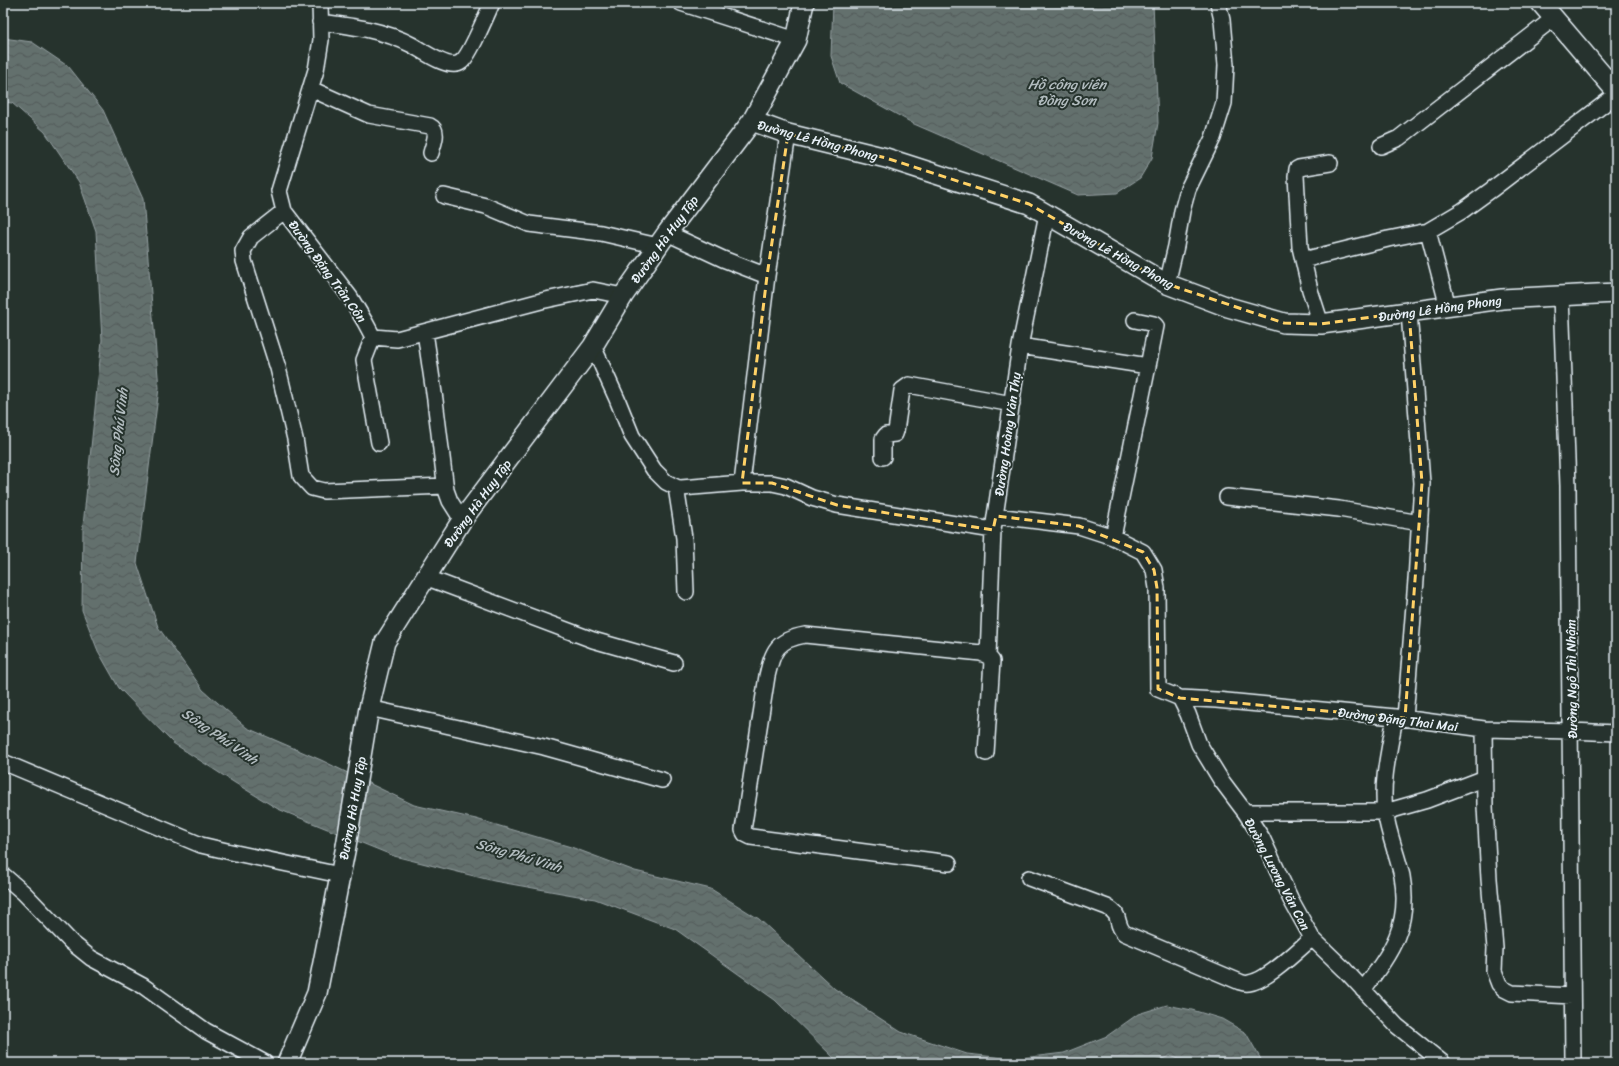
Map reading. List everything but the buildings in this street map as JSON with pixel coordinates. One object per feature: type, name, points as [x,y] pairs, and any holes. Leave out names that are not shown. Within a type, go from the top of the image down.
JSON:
[{"type":"main road","name":"Đường Hà Huy Tập","points":[[287,1063],[317,993],[346,846],[369,708],[385,642],[462,520],[592,346],[623,296],[663,239],[752,121],[796,40],[804,3]]},
{"type":"main road","points":[[1541,3],[1616,91]]},
{"type":"main road","name":"Đường Lê Hồng Phong","points":[[752,121],[788,134],[886,158],[1029,204],[1167,284],[1228,307],[1284,323],[1320,324],[1502,299],[1616,293]]},
{"type":"street","name":"Đường Đặng Trần Côn","points":[[320,3],[321,40],[316,70],[279,191],[284,211],[350,297],[372,337],[397,339],[541,301],[593,290],[623,296]]},
{"type":"street","points":[[320,22],[365,29],[396,38],[411,44],[450,65],[456,65],[461,63],[466,58],[492,3]]},
{"type":"street","points":[[681,3],[796,40]]},
{"type":"street","points":[[1167,284],[1182,211],[1188,190],[1213,138],[1224,103],[1226,65],[1222,20],[1218,3]]},
{"type":"street","points":[[1380,146],[1399,138],[1554,18]]},
{"type":"street","points":[[311,89],[369,115],[430,126],[436,133],[431,153]]},
{"type":"street","points":[[1303,260],[1388,239],[1428,231],[1462,211],[1616,95]]},
{"type":"street","points":[[742,483],[766,276],[788,134]]},
{"type":"street","points":[[1320,324],[1303,260],[1298,227],[1296,176],[1297,169],[1330,163]]},
{"type":"street","points":[[444,196],[486,206],[529,224],[663,239],[723,259],[766,276]]},
{"type":"street","points":[[284,211],[251,237],[243,251],[244,261],[278,368],[295,439],[301,476],[312,488],[324,491],[445,486]]},
{"type":"street","name":"Đường Hoàng Văn Thụ","points":[[986,753],[992,661],[988,656],[994,523],[1020,346],[1047,214]]},
{"type":"street","points":[[1428,231],[1448,307]]},
{"type":"street","name":"Đường Ngô Thì Nhậm","points":[[1561,296],[1568,486],[1573,1063]]},
{"type":"street","points":[[1363,990],[1384,962],[1396,942],[1402,922],[1404,908],[1402,877],[1385,812],[1384,784],[1400,718],[1420,523],[1422,483],[1408,312]]},
{"type":"street","points":[[1113,537],[1156,326],[1154,324],[1135,320]]},
{"type":"street","points":[[424,332],[435,400],[445,486],[450,500],[462,520]]},
{"type":"street","points":[[372,337],[364,360],[379,443]]},
{"type":"street","points":[[592,346],[617,399],[632,436],[640,450],[654,470],[666,482],[676,488],[742,483],[772,483],[786,486],[812,498],[837,505],[994,523],[1079,526],[1113,537],[1143,552],[1154,570],[1157,588],[1158,689],[1166,694],[1180,698]]},
{"type":"street","points":[[1020,346],[1148,366]]},
{"type":"street","points":[[883,458],[883,439],[886,435],[895,434],[902,390],[909,385],[1012,404]]},
{"type":"street","points":[[676,488],[684,538],[686,592]]},
{"type":"street","points":[[1227,498],[1339,509],[1420,523]]},
{"type":"street","points":[[425,577],[593,640],[674,663]]},
{"type":"street","points":[[948,863],[745,834],[743,830],[767,676],[771,659],[781,643],[790,637],[804,635],[981,653],[988,656]]},
{"type":"street","name":"Đường Đặng Thai Mai","points":[[1180,698],[1216,700],[1400,718],[1484,730],[1571,730],[1616,734]]},
{"type":"street","name":"Đường Lương Văn Can","points":[[1180,698],[1188,714],[1199,744],[1220,780],[1245,812],[1262,838],[1291,900],[1312,938],[1397,1026],[1444,1063]]},
{"type":"street","points":[[369,708],[544,747],[662,780]]},
{"type":"street","points":[[1484,730],[1489,879],[1495,948],[1494,971],[1496,978],[1504,989],[1512,993],[1572,996]]},
{"type":"street","points":[[3,762],[201,845],[340,875]]},
{"type":"street","points":[[1245,812],[1385,812],[1427,800],[1485,778]]},
{"type":"street","points":[[3,875],[24,892],[71,942],[91,958],[143,986],[206,1031],[265,1063]]},
{"type":"street","points":[[1029,878],[1107,907],[1114,911],[1117,915],[1120,928],[1124,933],[1240,982],[1249,983],[1272,972],[1312,938]]},
{"type":"highlighted area","points":[[788,134],[886,158],[1029,204],[1167,284],[1284,323],[1321,324],[1409,312],[1422,483],[1405,718],[1180,698],[1158,689],[1157,588],[1154,570],[1143,552],[1079,526],[996,516],[993,530],[837,505],[772,483],[742,483],[767,276]]},
{"type":"water","name":"Hồ công viên Đồng Sơn","points":[[833,3],[1153,3],[1158,123],[1152,158],[1140,178],[1117,193],[1078,195],[914,124],[840,83],[831,56]]},
{"type":"water","name":"Sông Phú Vinh","points":[[3,38],[32,42],[69,67],[103,110],[143,199],[159,388],[137,563],[158,627],[203,690],[247,728],[321,760],[414,805],[476,819],[571,847],[635,871],[711,889],[759,919],[835,989],[901,1032],[967,1054],[1014,1059],[1064,1053],[1107,1036],[1138,1014],[1167,1005],[1192,1010],[1222,1019],[1246,1033],[1263,1063],[1191,1063],[1170,1056],[1154,1063],[839,1063],[775,1000],[675,929],[595,899],[494,881],[394,856],[278,809],[173,743],[119,688],[98,651],[82,610],[83,526],[102,340],[96,231],[79,182],[45,132],[12,103],[3,102]]}]
